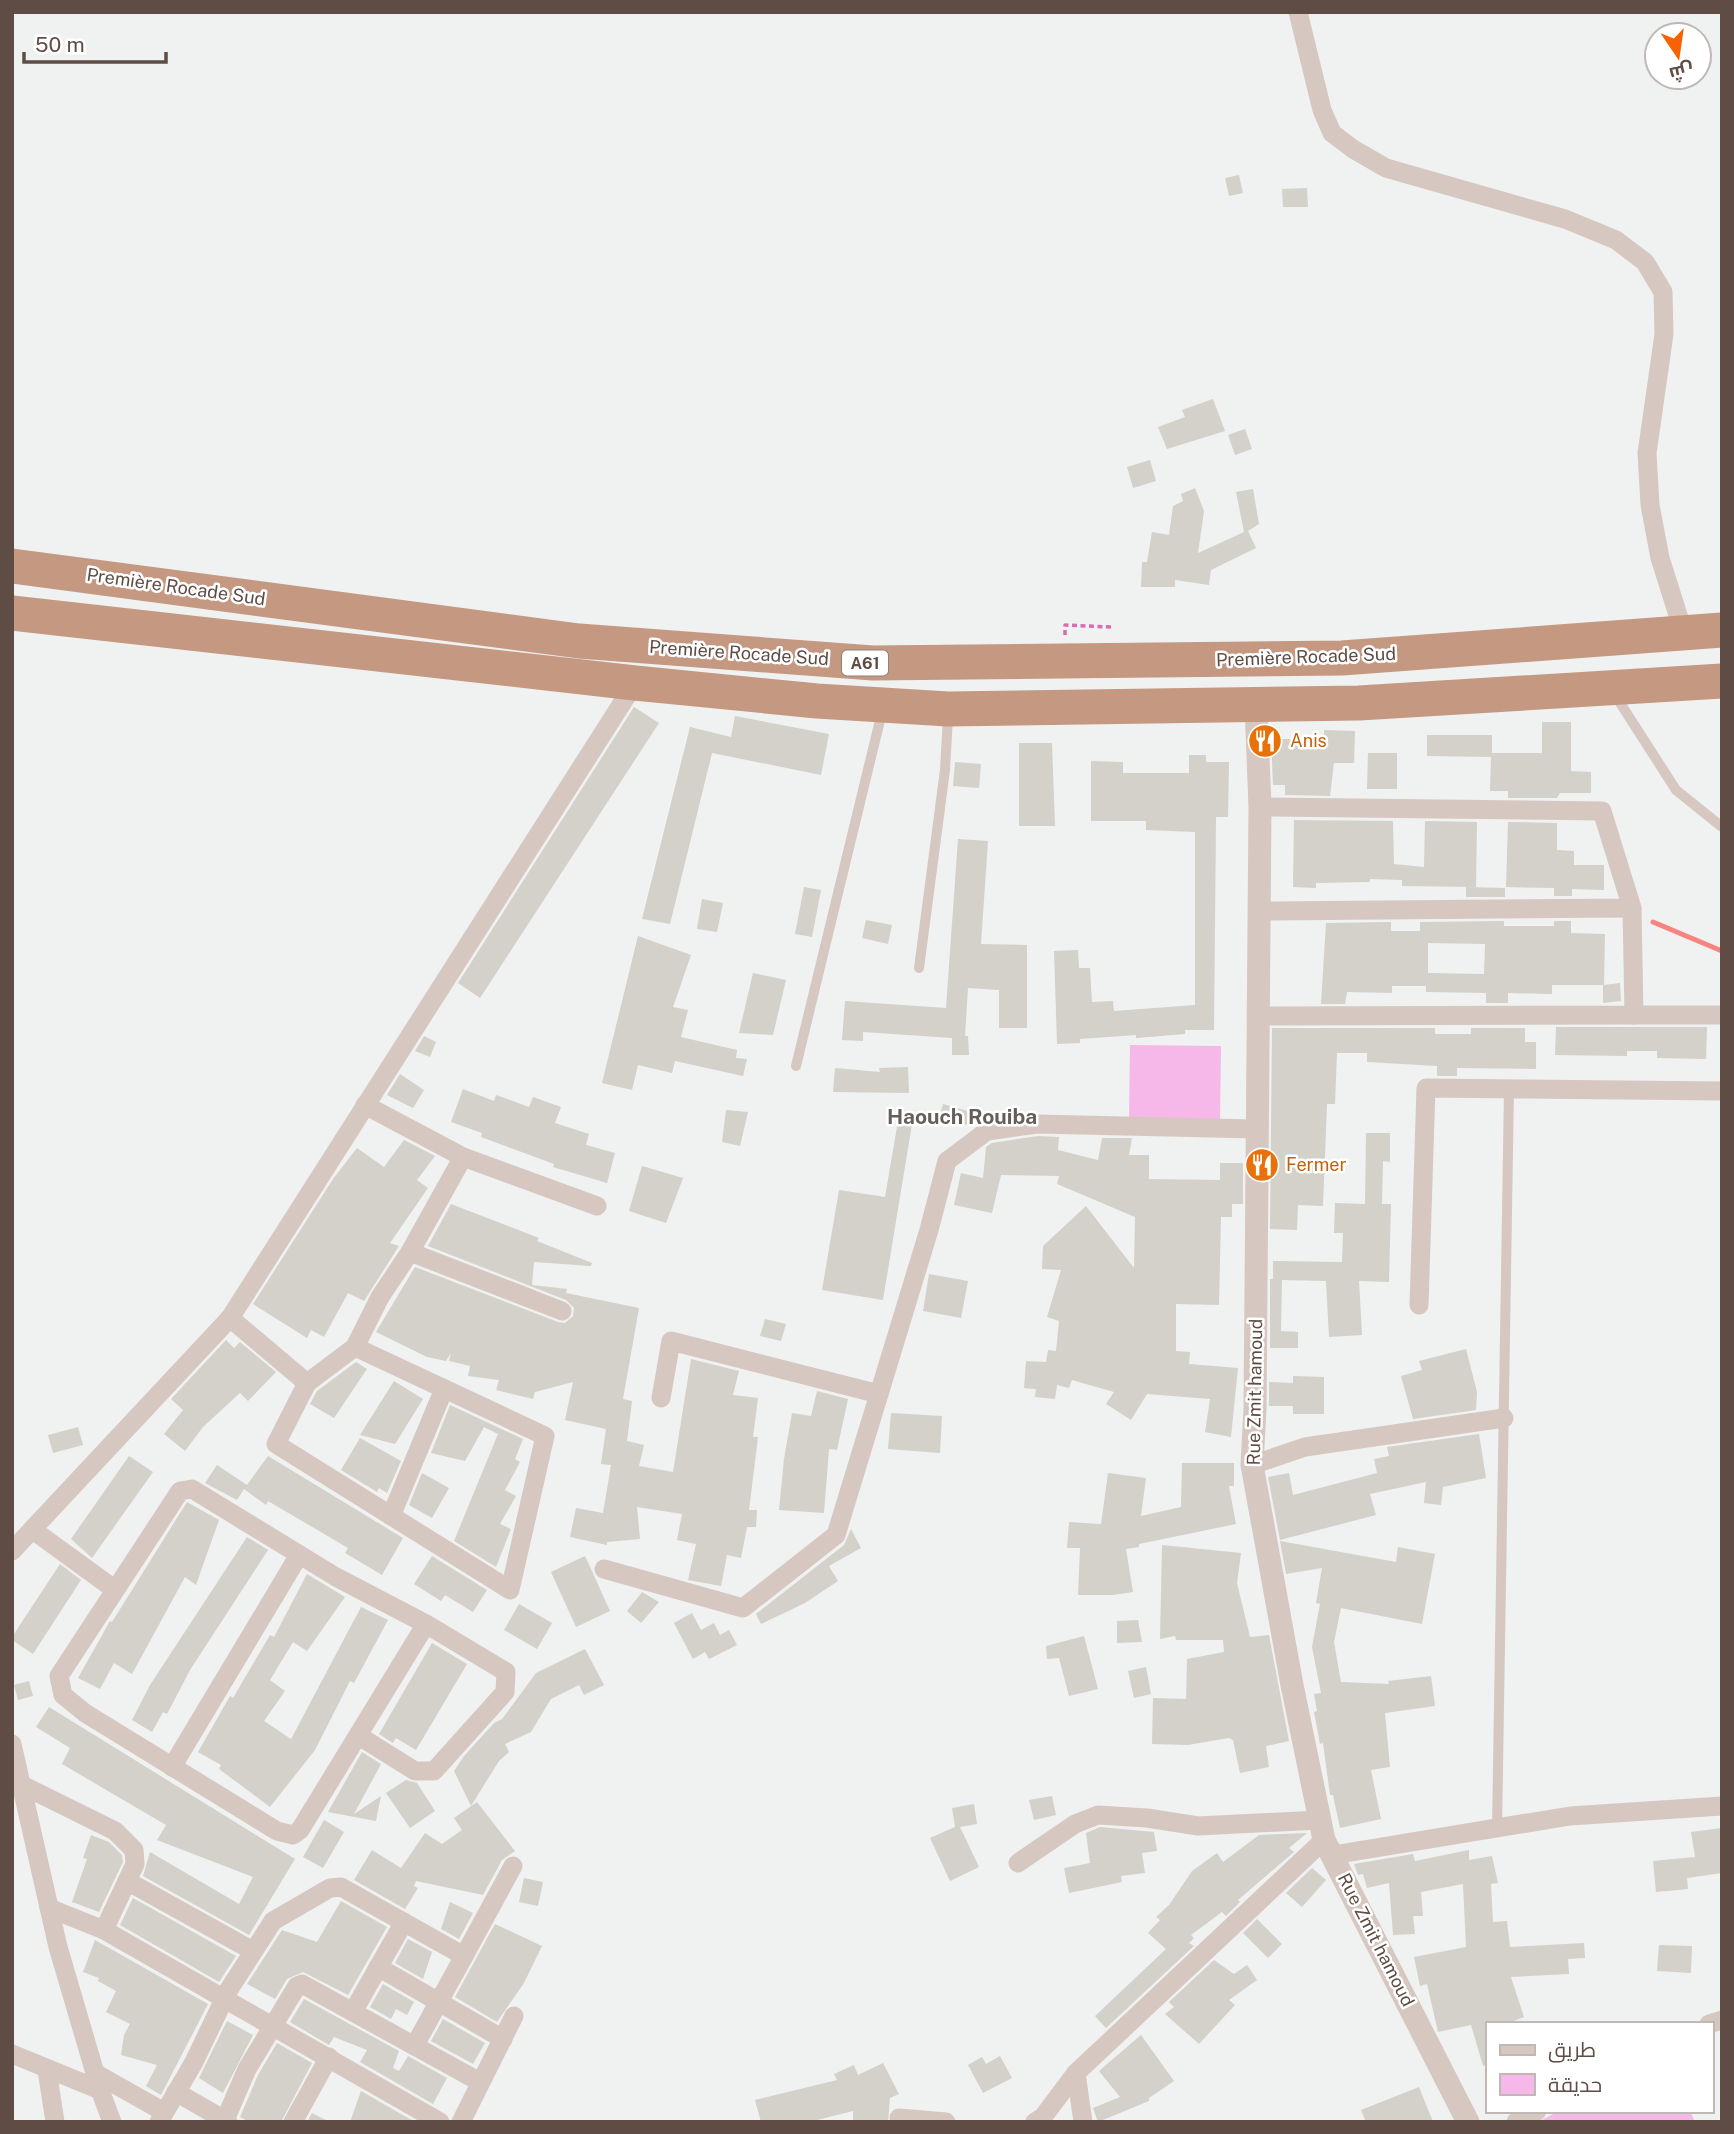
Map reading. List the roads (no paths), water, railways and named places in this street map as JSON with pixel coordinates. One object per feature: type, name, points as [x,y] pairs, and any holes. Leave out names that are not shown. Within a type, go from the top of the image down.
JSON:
[{"type":"highway","name":"Première Rocade Sud","points":[[12,566],[579,641],[873,663],[1342,658],[1722,630]]},
{"type":"highway","name":"A61","points":[[12,613],[635,683],[817,701],[948,709],[1359,703],[1722,681]]},
{"type":"street","points":[[1298,12],[1322,110],[1332,133],[1353,149],[1386,168],[1566,219],[1616,240],[1645,262],[1663,292],[1664,334],[1647,453],[1650,505],[1660,558],[1684,634]]},
{"type":"street","points":[[12,1551],[230,1318],[635,683]]},
{"type":"street","name":"Rue Zmit hamoud","points":[[1256,705],[1260,807],[1255,1129],[1255,1409],[1252,1465],[1325,1838],[1468,2122]]},
{"type":"street","points":[[1260,807],[1602,811],[1632,908],[1634,1015]]},
{"type":"street","points":[[1259,911],[1632,908]]},
{"type":"street","points":[[1258,1016],[1722,1015]]},
{"type":"street","points":[[1419,1305],[1426,1088],[1722,1091]]},
{"type":"street","points":[[365,1105],[463,1157],[597,1206]]},
{"type":"street","points":[[604,1569],[743,1608],[836,1535],[947,1161],[987,1131],[1037,1124],[1255,1129]]},
{"type":"street","points":[[355,1347],[545,1436],[510,1590],[276,1444],[307,1383],[355,1347],[380,1297],[410,1252],[463,1157]]},
{"type":"street","points":[[410,1252],[562,1311]]},
{"type":"street","points":[[230,1318],[307,1383]]},
{"type":"street","points":[[661,1398],[671,1341],[879,1394]]},
{"type":"street","points":[[391,1516],[444,1389]]},
{"type":"street","points":[[1252,1465],[1305,1447],[1504,1418]]},
{"type":"street","points":[[359,1736],[415,1771],[433,1771],[505,1692],[506,1672],[426,1624],[299,1555],[186,1488],[180,1491],[59,1676],[63,1695],[85,1713],[277,1831],[293,1835],[300,1830],[426,1624]]},
{"type":"street","points":[[33,1530],[114,1589]]},
{"type":"street","points":[[172,1767],[299,1555]]},
{"type":"street","points":[[12,1744],[48,1908],[97,2082],[112,2122]]},
{"type":"street","points":[[20,1784],[115,1831],[134,1850],[136,1856],[127,1881],[104,1930]]},
{"type":"street","points":[[1017,1863],[1075,1824],[1098,1815],[1325,1838],[1497,1830],[1570,1816],[1722,1806]]},
{"type":"street","points":[[1035,2122],[1043,2117],[1076,2073],[1325,1838]]},
{"type":"street","points":[[415,2045],[513,1866]]},
{"type":"street","points":[[127,1881],[253,1951]]},
{"type":"street","points":[[12,2054],[47,2070],[97,2082],[162,2117],[223,2000],[273,1921],[330,1888],[341,1888],[464,1956]]},
{"type":"street","points":[[48,1908],[104,1930],[440,2122]]},
{"type":"street","points":[[354,2010],[404,1922]]},
{"type":"street","points":[[378,1967],[503,2039]]},
{"type":"street","points":[[176,2092],[227,2121],[247,2069],[297,1986],[302,1984],[354,2010],[480,2082]]},
{"type":"street","points":[[460,2122],[514,2016]]},
{"type":"street","points":[[293,2122],[329,2057]]},
{"type":"street","points":[[47,2070],[55,2122]]},
{"type":"street","points":[[1076,2073],[1083,2122]]},
{"type":"street","points":[[1516,2122],[1533,2113]]},
{"type":"street","points":[[899,2118],[946,2122]]},
{"type":"lane","points":[[1611,689],[1676,790],[1722,827]]},
{"type":"lane","points":[[796,1066],[884,703]]},
{"type":"lane","points":[[919,968],[945,770],[948,709]]},
{"type":"lane","points":[[1497,1830],[1509,1089]]},
{"type":"waterway","points":[[1653,922],[1722,951]]},
{"type":"place","name":"Anis","points":[[1265,741]]},
{"type":"place","name":"Fermer","points":[[1262,1165]]},
{"type":"district","name":"Haouch Rouiba","points":[[962,1117]]}]
